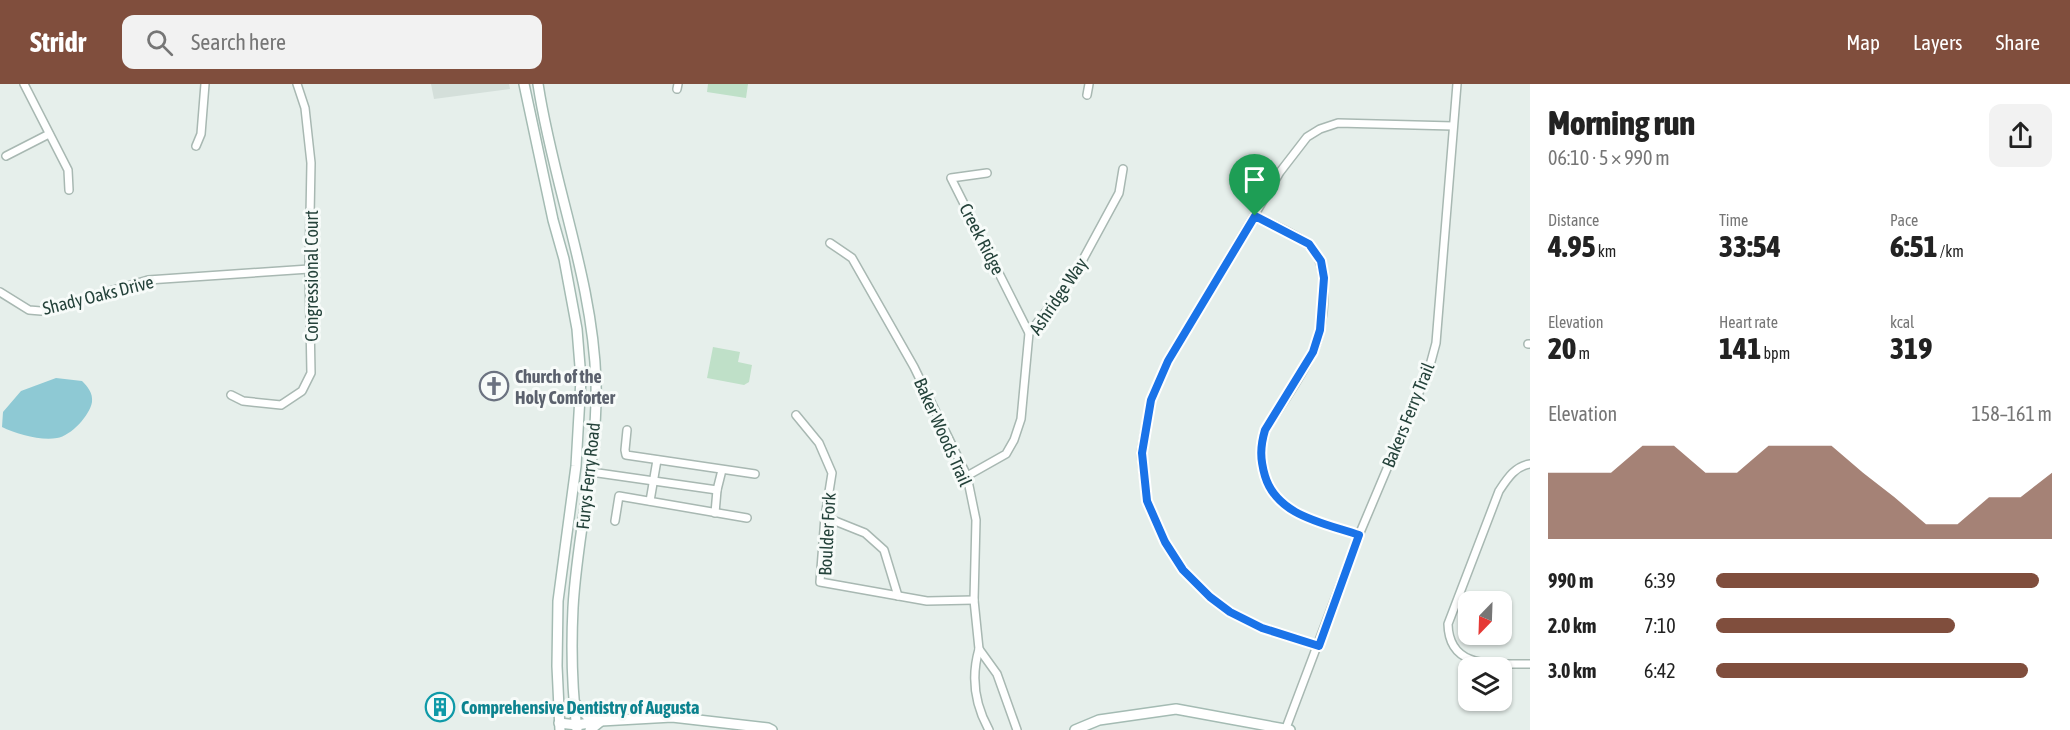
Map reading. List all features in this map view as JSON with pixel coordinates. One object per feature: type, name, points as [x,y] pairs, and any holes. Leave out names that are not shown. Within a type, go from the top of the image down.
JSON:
[{"type":"main road","name":"Furys Ferry Road","points":[[524,84],[553,220],[564,259],[577,329],[581,379],[576,466],[558,601],[560,727]]},
{"type":"main road","name":"Furys Ferry Road","points":[[538,84],[578,258],[591,329],[596,382],[591,472],[573,606],[572,665],[577,727]]},
{"type":"main road","points":[[575,703],[588,717],[601,721]]},
{"type":"main road","points":[[1075,730],[1099,720],[1176,709],[1288,729]]},
{"type":"main road","points":[[560,727],[577,727],[601,721],[672,717],[772,730]]},
{"type":"main road","points":[[590,730],[601,721]]},
{"type":"street","points":[[24,84],[68,170],[69,190]]},
{"type":"street","points":[[196,146],[201,134],[205,84]]},
{"type":"street","name":"Congressional Court","points":[[231,394],[243,401],[280,405],[302,391],[311,373],[309,269],[311,163],[304,108],[297,84]]},
{"type":"street","points":[[1087,95],[1089,84]]},
{"type":"street","name":"Bakers Ferry Trail","points":[[1288,729],[1359,535],[1420,393],[1434,352],[1457,84]]},
{"type":"street","points":[[1319,646],[1262,628],[1230,612],[1210,597],[1183,570],[1165,542],[1147,501],[1142,453],[1151,400],[1168,361],[1280,172],[1307,137],[1320,129],[1338,123],[1453,126]]},
{"type":"street","points":[[6,156],[49,134]]},
{"type":"street","name":"Ashridge Way","points":[[967,476],[1006,454],[1014,440],[1021,419],[1029,333],[1074,276],[1119,193],[1123,169]]},
{"type":"street","name":"Creek Ridge","points":[[987,173],[951,178],[1029,333]]},
{"type":"street","points":[[1255,216],[1309,244],[1321,261],[1324,278],[1320,330],[1313,352],[1265,430],[1260,460],[1268,485],[1281,503],[1302,516],[1359,535]]},
{"type":"street","name":"Baker Woods Trail","points":[[830,243],[852,258],[914,367],[967,476],[976,520],[974,600],[980,649],[974,673],[976,694],[989,730]]},
{"type":"street","name":"Shady Oaks Drive","points":[[0,292],[30,310],[41,311],[148,280],[309,269]]},
{"type":"street","name":"Boulder Fork","points":[[796,415],[819,443],[831,473],[820,582],[927,601],[974,600]]},
{"type":"street","points":[[627,430],[626,455],[755,474]]},
{"type":"street","points":[[650,501],[657,460]]},
{"type":"street","points":[[1530,464],[1523,465],[1509,476],[1499,491],[1448,624],[1449,636],[1460,655],[1477,663],[1530,664]]},
{"type":"street","points":[[715,513],[722,470]]},
{"type":"street","points":[[591,472],[717,490]]},
{"type":"street","points":[[615,521],[619,496],[747,518]]},
{"type":"street","points":[[825,517],[865,533],[884,550],[898,596]]},
{"type":"street","name":"Baker Woods Trail","points":[[980,649],[998,674],[1017,730]]},
{"type":"shaded area","points":[[431,84],[509,84],[510,89],[434,99]]},
{"type":"green space","points":[[708,84],[748,84],[746,98],[707,92]]},
{"type":"green space","points":[[713,347],[740,352],[738,362],[752,365],[749,382],[744,385],[707,378]]},
{"type":"water","points":[[56,378],[82,381],[91,393],[90,407],[84,419],[74,429],[57,438],[44,439],[2,427],[3,412],[21,391]]},
{"type":"place","name":"Church of the Holy Comforter","points":[[494,386]]},
{"type":"place","name":"Comprehensive Dentistry of Augusta","points":[[440,707]]},
{"type":"route","points":[[1255,216],[1309,244],[1321,261],[1324,278],[1320,330],[1313,352],[1265,430],[1260,460],[1268,485],[1281,503],[1302,516],[1359,535],[1319,646],[1262,628],[1230,612],[1210,597],[1183,570],[1165,542],[1147,501],[1142,453],[1151,400],[1168,361],[1255,216]]}]
